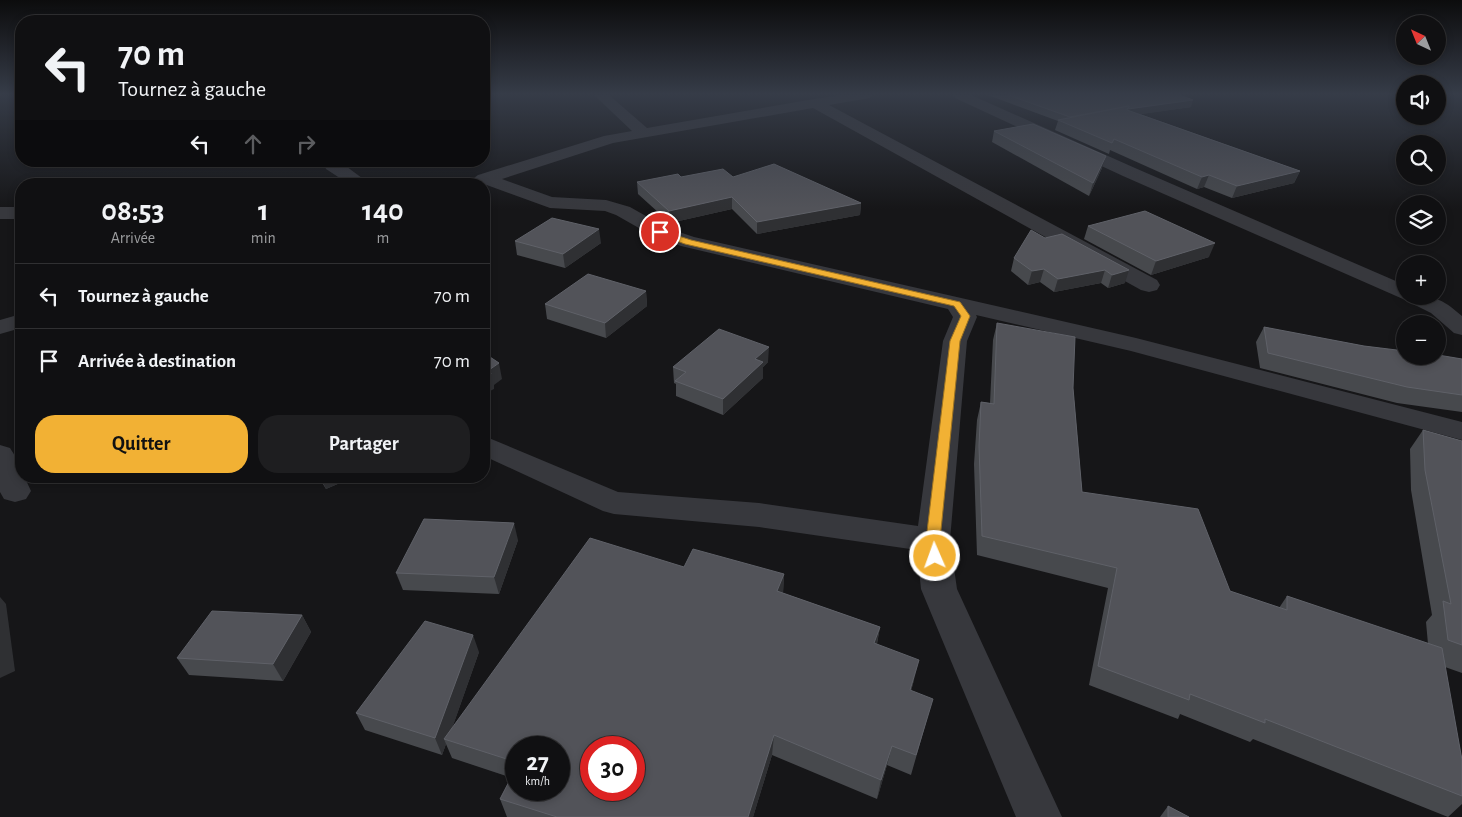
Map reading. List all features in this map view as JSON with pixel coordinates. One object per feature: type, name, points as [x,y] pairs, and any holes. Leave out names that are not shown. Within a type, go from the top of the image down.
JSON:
[{"type":"street","points":[[486,178],[610,139],[642,133]]},
{"type":"street","points":[[871,133],[1148,285]]},
{"type":"street","points":[[1044,133],[1396,289]]},
{"type":"street","points":[[334,167],[351,178]]},
{"type":"street","points":[[490,185],[550,202],[606,206],[624,211],[660,232],[688,242],[1136,345],[1462,430]]},
{"type":"street","points":[[0,213],[15,213]]},
{"type":"street","points":[[957,304],[965,316],[955,341],[933,540],[939,589],[1039,817]]},
{"type":"street","points":[[1432,305],[1439,308],[1462,328]]},
{"type":"street","points":[[0,327],[15,323]]},
{"type":"street","points":[[490,448],[614,503],[759,515],[933,540]]},
{"type":"street","points":[[0,455],[15,491]]},
{"type":"building","points":[[998,133],[1054,133],[1106,156],[1093,183]]},
{"type":"building","points":[[1089,133],[1193,133],[1300,171],[1237,186],[1209,175],[1202,177],[1114,139],[1112,143]]},
{"type":"building","points":[[774,164],[861,203],[757,222],[732,197],[669,211],[637,182],[678,174],[681,177],[723,169],[733,177]]},
{"type":"building","points":[[1145,211],[1215,243],[1156,261],[1088,226]]},
{"type":"building","points":[[552,218],[599,229],[563,254],[515,241]]},
{"type":"building","points":[[1031,230],[1045,238],[1062,234],[1129,270],[1112,275],[1105,270],[1058,279],[1044,269],[1032,271],[1014,258]]},
{"type":"building","points":[[588,274],[646,291],[605,323],[545,304]]},
{"type":"building","points":[[997,323],[1075,337],[1073,388],[1082,492],[1198,509],[1230,591],[1287,610],[1287,596],[1442,648],[1462,760],[1462,796],[1265,719],[1265,723],[1190,694],[1189,700],[1098,666],[1117,568],[982,536],[979,446],[981,402],[994,404]]},
{"type":"building","points":[[1264,327],[1364,346],[1396,350],[1396,365],[1446,365],[1446,356],[1462,359],[1462,395],[1407,387],[1268,353]]},
{"type":"building","points":[[719,329],[769,347],[755,359],[763,362],[723,399],[675,381],[686,372],[673,367]]},
{"type":"building","points":[[490,357],[499,363],[490,369]]},
{"type":"building","points":[[1423,430],[1462,441],[1462,645],[1448,640],[1443,601],[1451,604],[1425,470]]},
{"type":"building","points":[[424,519],[514,523],[494,577],[396,573]]},
{"type":"building","points":[[590,538],[684,567],[693,549],[784,574],[777,591],[880,627],[874,643],[919,660],[910,690],[933,699],[916,755],[892,746],[881,780],[774,735],[748,817],[557,817],[506,801],[570,801],[570,736],[505,736],[505,758],[444,739]]},
{"type":"building","points":[[212,611],[302,615],[273,664],[177,658]]},
{"type":"building","points":[[425,621],[473,635],[435,738],[356,713]]},
{"type":"building","points":[[505,789],[505,801],[500,799]]},
{"type":"building","points":[[1168,806],[1189,817],[1168,817]]},
{"type":"route","points":[[660,232],[688,242],[957,304],[965,316],[955,341],[933,540],[935,556]]}]
